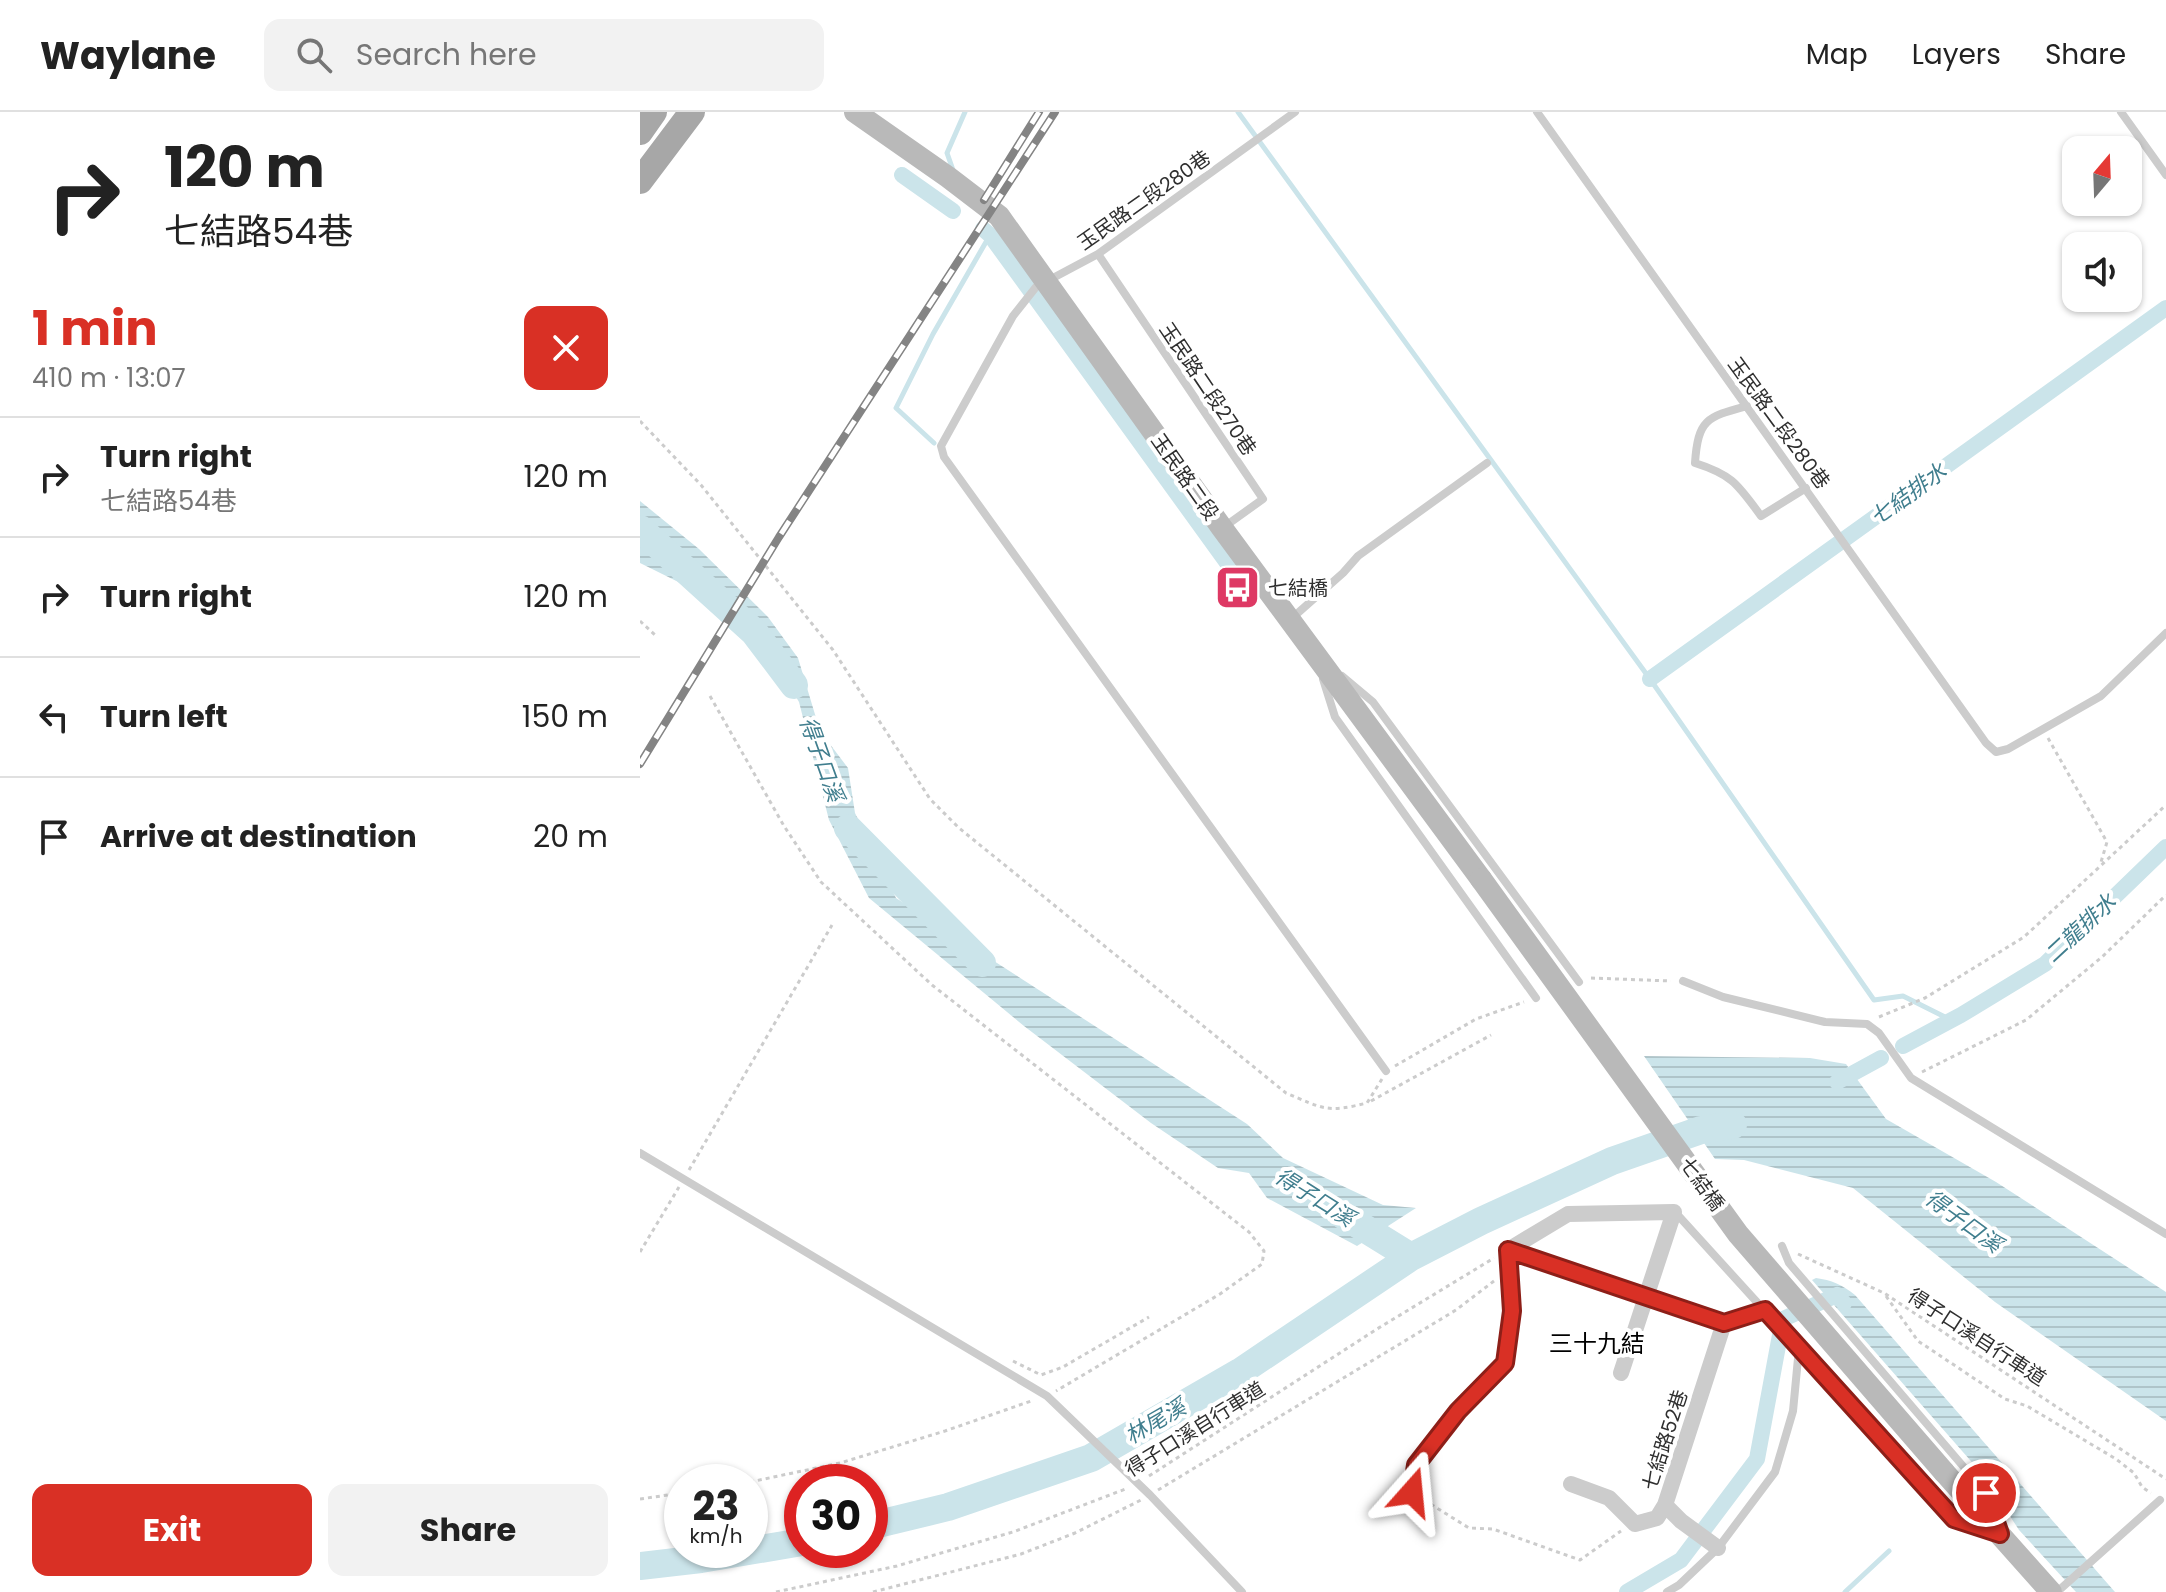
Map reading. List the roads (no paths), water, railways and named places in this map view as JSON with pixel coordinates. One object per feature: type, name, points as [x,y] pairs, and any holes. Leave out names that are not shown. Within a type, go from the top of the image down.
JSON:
[{"type":"main road","points":[[640,132],[654,112]]},
{"type":"main road","points":[[640,181],[692,112]]},
{"type":"street","name":"玉民路二段","points":[[855,112],[999,216],[1222,528],[1481,879]]},
{"type":"street","name":"七結橋","points":[[1481,879],[1738,1234],[2000,1534]]},
{"type":"street","points":[[1508,1250],[1568,1214],[1674,1212],[1621,1373]]},
{"type":"street","points":[[1412,1492],[1416,1465],[1458,1411],[1505,1363],[1512,1311],[1508,1250]]},
{"type":"street","points":[[1508,1250],[1724,1323],[1765,1310]]},
{"type":"street","name":"七結路52巷","points":[[1571,1484],[1609,1498],[1635,1524],[1657,1518],[1665,1505],[1724,1323]]},
{"type":"street","points":[[1665,1505],[1718,1548]]},
{"type":"street","points":[[2000,1534],[2054,1592]]},
{"type":"lane","name":"玉民路二段280巷","points":[[1295,112],[1098,254],[1036,287],[1013,316],[941,446],[944,457],[1386,1071]]},
{"type":"lane","name":"玉民路二段280巷","points":[[1537,112],[1986,743],[1996,752],[2008,749],[2101,696],[2166,633]]},
{"type":"lane","points":[[2121,112],[2166,175]]},
{"type":"lane","name":"玉民路二段270巷","points":[[1098,254],[1263,499],[1222,528]]},
{"type":"lane","points":[[1747,406],[1715,415],[1702,424],[1695,463],[1724,472],[1761,516],[1806,488]]},
{"type":"lane","points":[[1291,620],[1358,556],[1487,463]]},
{"type":"lane","points":[[1314,652],[1373,702],[1579,982]]},
{"type":"lane","points":[[1314,652],[1335,717],[1536,998]]},
{"type":"lane","points":[[1683,981],[1723,997],[1825,1022],[1867,1024],[1879,1033],[1911,1078],[2166,1234]]},
{"type":"lane","points":[[640,1153],[1047,1396],[1150,1495],[1242,1592]]},
{"type":"lane","points":[[1674,1212],[1954,1519],[2000,1534]]},
{"type":"lane","points":[[1782,1246],[1789,1263],[1986,1493],[2000,1534]]},
{"type":"lane","points":[[1667,1592],[1679,1585],[1718,1548],[1775,1472],[1793,1411],[1799,1348]]},
{"type":"lane","points":[[2054,1592],[2160,1500]]},
{"type":"water","points":[[640,501],[699,549],[768,617],[798,658],[820,731],[848,768],[855,813],[896,898],[1247,1124],[1283,1158],[1383,1205],[1416,1208],[1357,1246],[1267,1198],[1249,1173],[1218,1168],[1151,1123],[1024,1026],[869,898],[829,820],[799,702],[749,617],[640,563]]},
{"type":"water","points":[[1644,1056],[1810,1058],[1846,1064],[1886,1119],[1996,1182],[2166,1292],[2166,1421],[1995,1302],[1853,1188],[1744,1160],[1715,1159]]},
{"type":"water","points":[[1816,1278],[1837,1284],[1855,1295],[2115,1592],[2076,1592],[2019,1530],[1984,1476],[1812,1280]]},
{"type":"waterway","points":[[953,170],[947,153],[965,112]]},
{"type":"waterway","points":[[1238,112],[1650,679],[1874,1000],[1903,996],[1951,1020]]},
{"type":"waterway","points":[[902,175],[953,211]]},
{"type":"waterway","points":[[983,229],[1228,564]]},
{"type":"waterway","points":[[934,443],[896,408],[933,334],[990,235]]},
{"type":"waterway","name":"七結排水","points":[[1650,679],[2166,308]]},
{"type":"waterway","name":"得子口溪","points":[[640,529],[754,632],[794,685]]},
{"type":"waterway","name":"得子口溪","points":[[848,828],[982,963]]},
{"type":"waterway","name":"二龍排水","points":[[1903,1046],[2045,964],[2166,847]]},
{"type":"waterway","name":"二龍排水","points":[[1837,1082],[1881,1058]]},
{"type":"waterway","name":"林尾溪","points":[[888,1522],[948,1507],[1091,1458],[1240,1372],[1411,1257],[1612,1161],[1701,1130],[1733,1125]]},
{"type":"waterway","name":"得子口溪","points":[[1343,1215],[1411,1257]]},
{"type":"waterway","points":[[1627,1592],[1681,1560],[1757,1459],[1783,1319],[1837,1295],[1844,1303]]},
{"type":"waterway","name":"林尾溪","points":[[640,1566],[784,1545]]},
{"type":"waterway","points":[[1845,1592],[1889,1551]]},
{"type":"railway","points":[[984,200],[1039,112]]},
{"type":"railway","points":[[640,764],[779,537],[1055,112]]},
{"type":"place","name":"七結橋","points":[[1237,588]]},
{"type":"district","name":"三十九結","points":[[1597,1344]]}]
